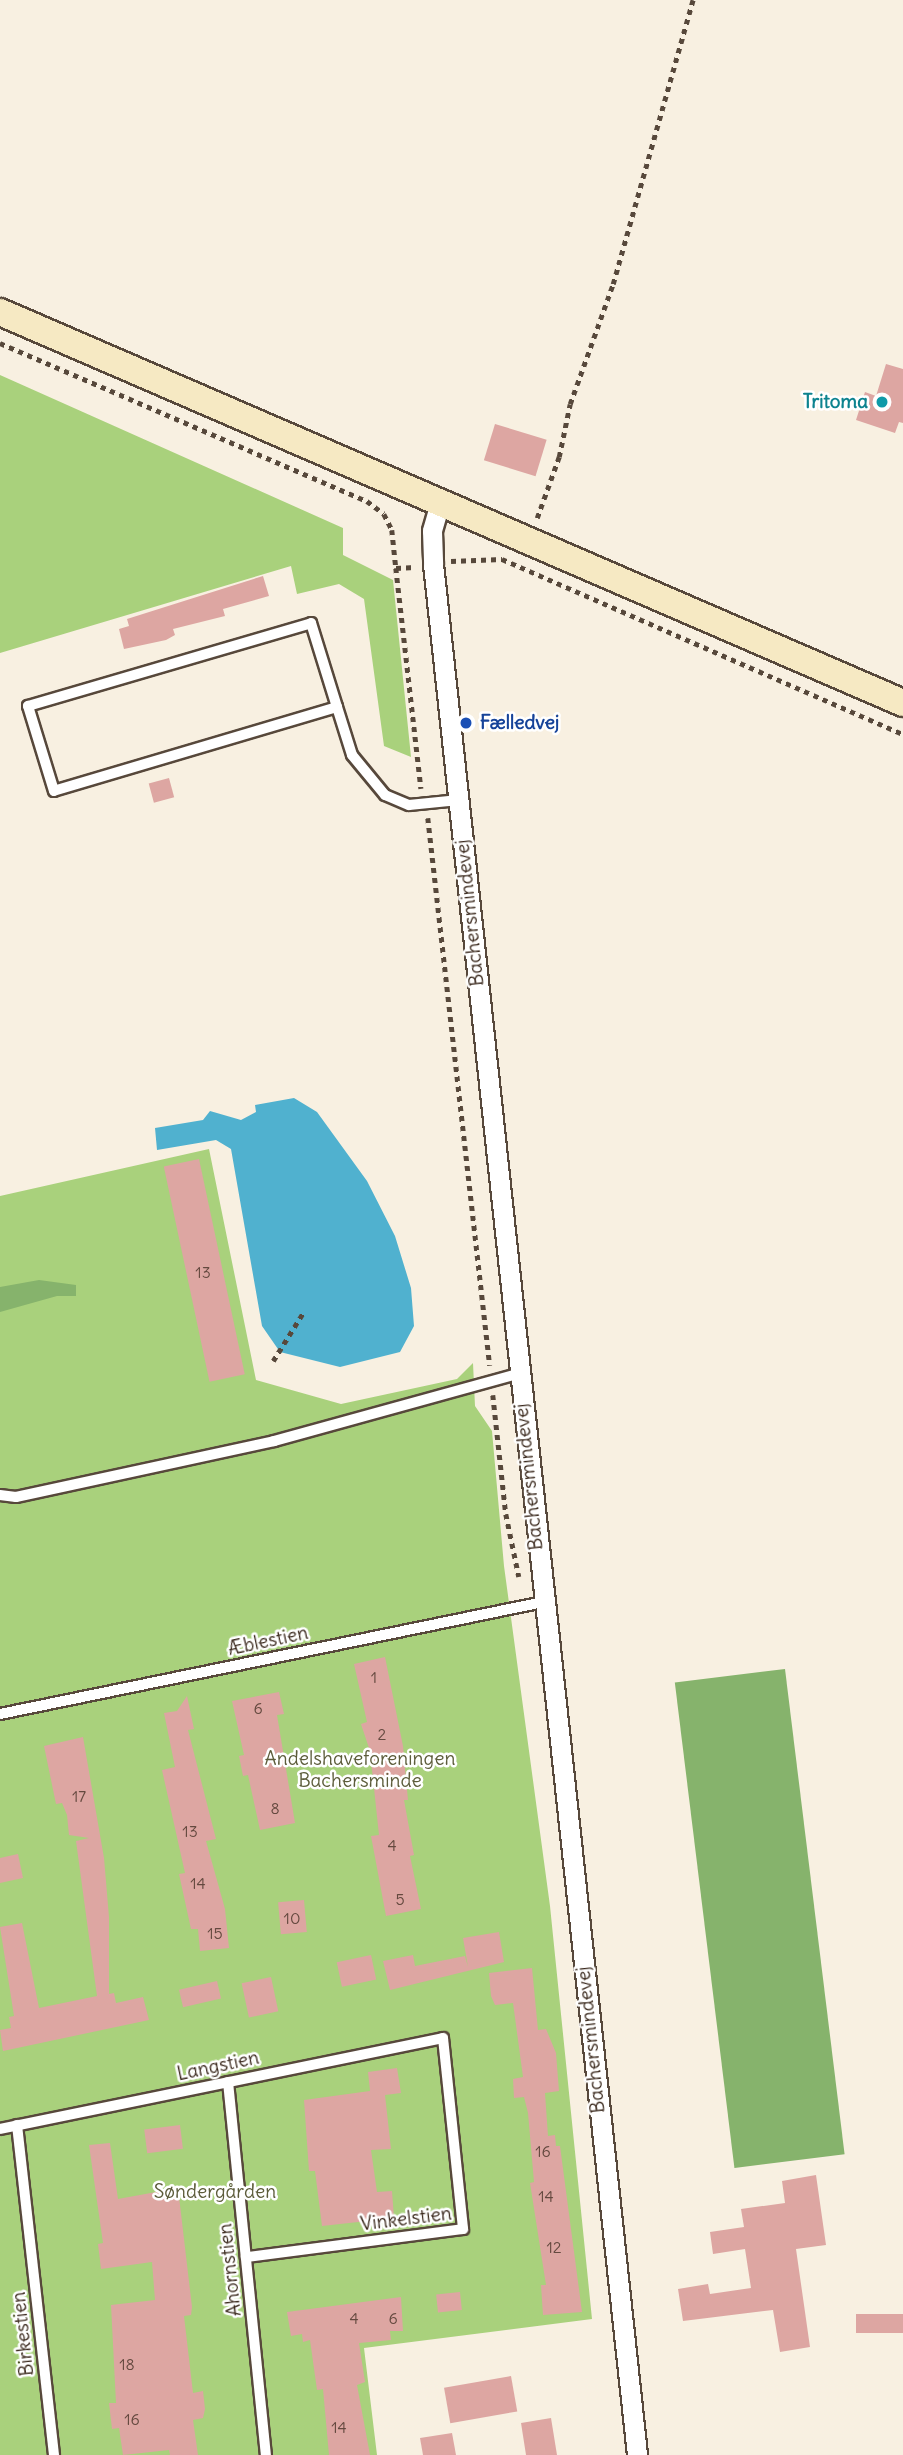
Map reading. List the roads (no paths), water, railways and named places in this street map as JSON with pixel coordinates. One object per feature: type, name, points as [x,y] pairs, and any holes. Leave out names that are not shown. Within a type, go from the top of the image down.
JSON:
[{"type":"street","points":[[0,312],[441,499],[903,703]]},
{"type":"street","name":"Bachersmindevej","points":[[441,499],[431,543],[518,1374],[534,1603],[637,2455]]},
{"type":"lane","points":[[337,707],[54,791],[28,706],[311,623],[352,755],[385,795],[409,804],[459,800]]},
{"type":"lane","points":[[0,1494],[16,1497],[225,1453],[518,1374]]},
{"type":"lane","name":"Æblestien","points":[[0,1714],[534,1603]]},
{"type":"lane","name":"Langstien","points":[[0,2129],[443,2038]]},
{"type":"lane","name":"Vinkelstien","points":[[246,2257],[463,2229],[443,2038]]},
{"type":"lane","name":"Ahornstien","points":[[228,2082],[266,2455]]},
{"type":"lane","name":"Birkestien","points":[[17,2125],[54,2455]]},
{"type":"water","points":[[294,1098],[317,1112],[367,1181],[395,1236],[411,1288],[414,1326],[400,1352],[340,1367],[280,1352],[262,1326],[231,1149],[216,1140],[157,1150],[155,1128],[203,1120],[210,1111],[241,1120],[256,1112],[255,1105]]},
{"type":"place","name":"Tritoma","points":[[882,402]]},
{"type":"place","name":"Fælledvej","points":[[466,723]]},
{"type":"park label","name":"Andelshaveforeningen Bachersminde","points":[[360,1770]]},
{"type":"park label","name":"Søndergården","points":[[215,2192]]}]
